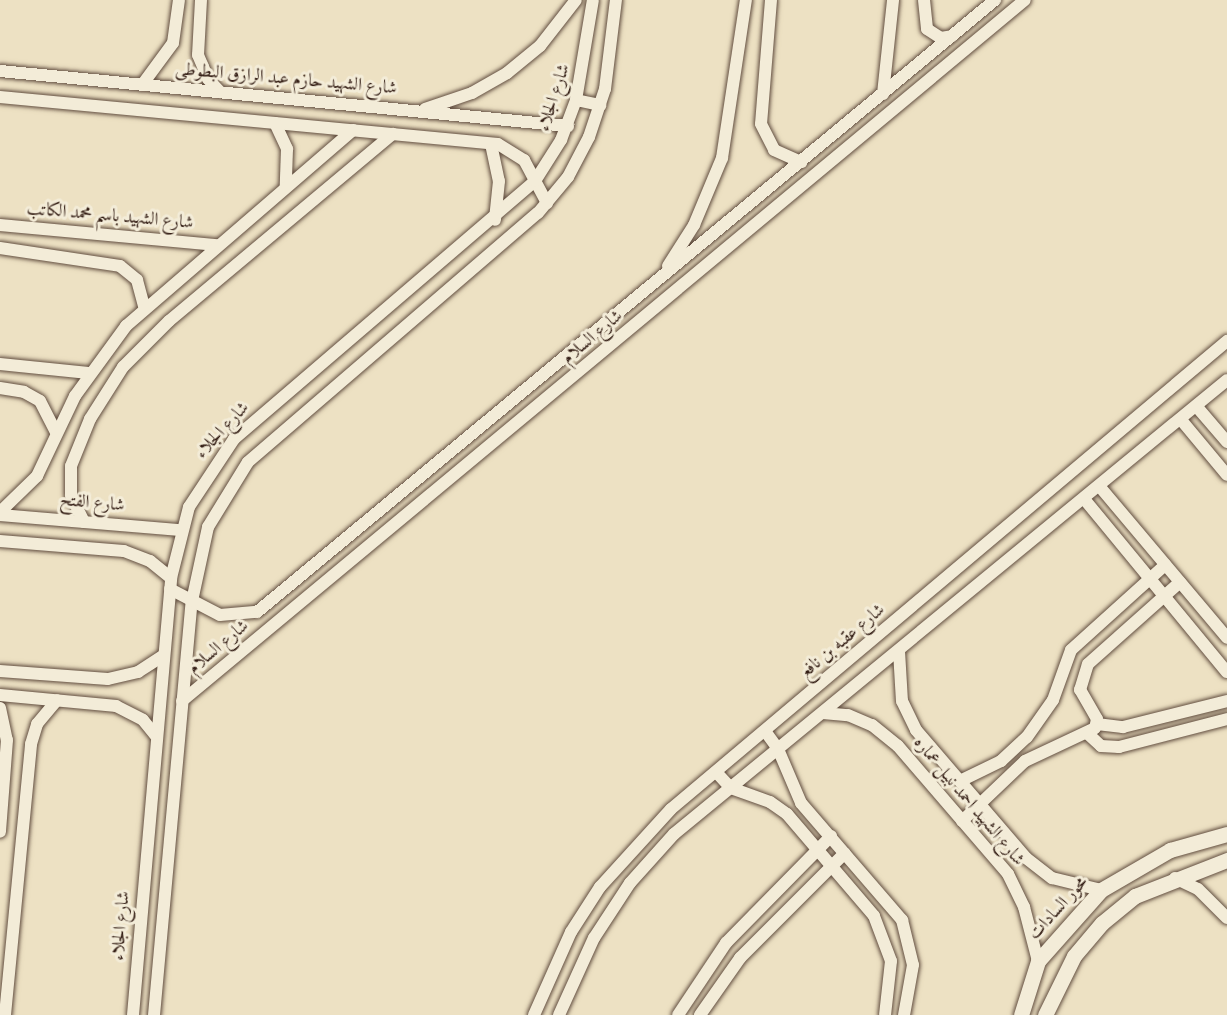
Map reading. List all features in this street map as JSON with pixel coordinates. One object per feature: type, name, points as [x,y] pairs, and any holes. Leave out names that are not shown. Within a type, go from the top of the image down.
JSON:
[{"type":"street","points":[[142,85],[173,43],[179,0]]},
{"type":"street","points":[[201,0],[198,55],[208,79],[220,92]]},
{"type":"street","points":[[416,111],[472,93],[507,73],[540,46],[576,0]]},
{"type":"street","name":"شارع الجلاء","points":[[132,1015],[171,584],[180,530],[201,483],[234,439],[495,220],[535,181],[568,126],[576,100],[593,0]]},
{"type":"street","points":[[154,1015],[192,601],[208,527],[248,462],[547,203],[580,157],[600,105],[610,69],[616,0]]},
{"type":"street","points":[[666,301],[653,285],[694,225],[722,158],[746,0]]},
{"type":"street","points":[[771,0],[761,124],[774,150],[801,162]]},
{"type":"street","points":[[883,94],[894,0]]},
{"type":"street","points":[[924,0],[927,29],[941,38],[952,36]]},
{"type":"street","name":"شارع السلام","points":[[171,584],[192,601],[232,617],[257,612],[995,0]]},
{"type":"street","name":"شارع السلام","points":[[182,701],[666,301],[1024,0]]},
{"type":"street","name":"شارع الشهيد حازم عبد الرازق البطوطى","points":[[0,71],[568,126]]},
{"type":"street","points":[[0,97],[490,144],[519,154],[547,203]]},
{"type":"street","points":[[576,100],[600,105]]},
{"type":"street","points":[[275,123],[289,158],[286,187]]},
{"type":"street","points":[[0,513],[37,476],[56,433],[89,373],[144,307],[353,130]]},
{"type":"street","points":[[84,522],[71,495],[71,466],[90,419],[123,367],[168,321],[393,134]]},
{"type":"street","points":[[490,144],[499,181],[495,220]]},
{"type":"street","name":"شارع الشهيد باسم محمد الكاتب","points":[[0,225],[217,245]]},
{"type":"street","points":[[0,248],[120,266],[137,280],[144,307]]},
{"type":"street","name":"شارع عقبه بن نافع","points":[[534,1015],[571,932],[600,887],[633,846],[716,772],[1227,341]]},
{"type":"street","points":[[0,364],[89,373]]},
{"type":"street","points":[[559,1015],[594,938],[630,883],[674,834],[1182,421],[1227,380]]},
{"type":"street","points":[[0,388],[24,392],[40,401],[56,433]]},
{"type":"street","points":[[1197,407],[1227,442]]},
{"type":"street","points":[[1182,421],[1227,475]]},
{"type":"street","points":[[1100,487],[1227,638]]},
{"type":"street","points":[[1085,500],[1165,594],[1227,672]]},
{"type":"street","name":"شارع الفتح","points":[[0,513],[180,530]]},
{"type":"street","points":[[0,541],[124,551],[150,561],[171,584]]},
{"type":"street","points":[[960,781],[1001,761],[1027,738],[1060,685],[1064,663],[1076,644],[1165,565]]},
{"type":"street","points":[[1097,724],[1080,690],[1081,678],[1096,654],[1180,582]]},
{"type":"street","name":"شارع الشهيد احمد نبيل عماره","points":[[899,651],[897,675],[908,716],[980,806],[1026,858],[1052,878],[1101,890]]},
{"type":"street","points":[[0,671],[108,679],[138,672],[164,655]]},
{"type":"street","points":[[1060,685],[1080,690]]},
{"type":"street","points":[[0,695],[126,709],[156,736]]},
{"type":"street","points":[[5,1015],[6,949],[31,744],[37,724],[57,700]]},
{"type":"street","points":[[1097,724],[1123,727],[1227,701]]},
{"type":"street","points":[[0,708],[7,740],[2,779],[0,832]]},
{"type":"street","name":"شارع الشهيد احمد نبيل عماره","points":[[823,713],[848,715],[872,725],[893,741],[1008,874],[1024,907],[1038,961]]},
{"type":"street","points":[[1087,734],[1101,746],[1119,747],[1227,719]]},
{"type":"street","points":[[962,821],[1025,760],[1087,734],[1097,724]]},
{"type":"street","points":[[765,731],[778,749],[801,803],[902,920],[911,941],[913,964],[904,1015]]},
{"type":"street","points":[[716,772],[730,788],[770,802],[819,850],[886,938],[891,961],[885,1015]]},
{"type":"street","name":"محور السادات","points":[[1021,1015],[1038,961],[1101,890],[1170,850],[1227,834]]},
{"type":"street","points":[[678,1015],[726,943],[831,836]]},
{"type":"street","points":[[703,1013],[740,958],[845,853]]},
{"type":"street","points":[[1045,1015],[1074,956],[1102,923],[1135,896],[1174,878],[1227,860]]},
{"type":"street","points":[[1174,878],[1198,889],[1227,914]]}]
